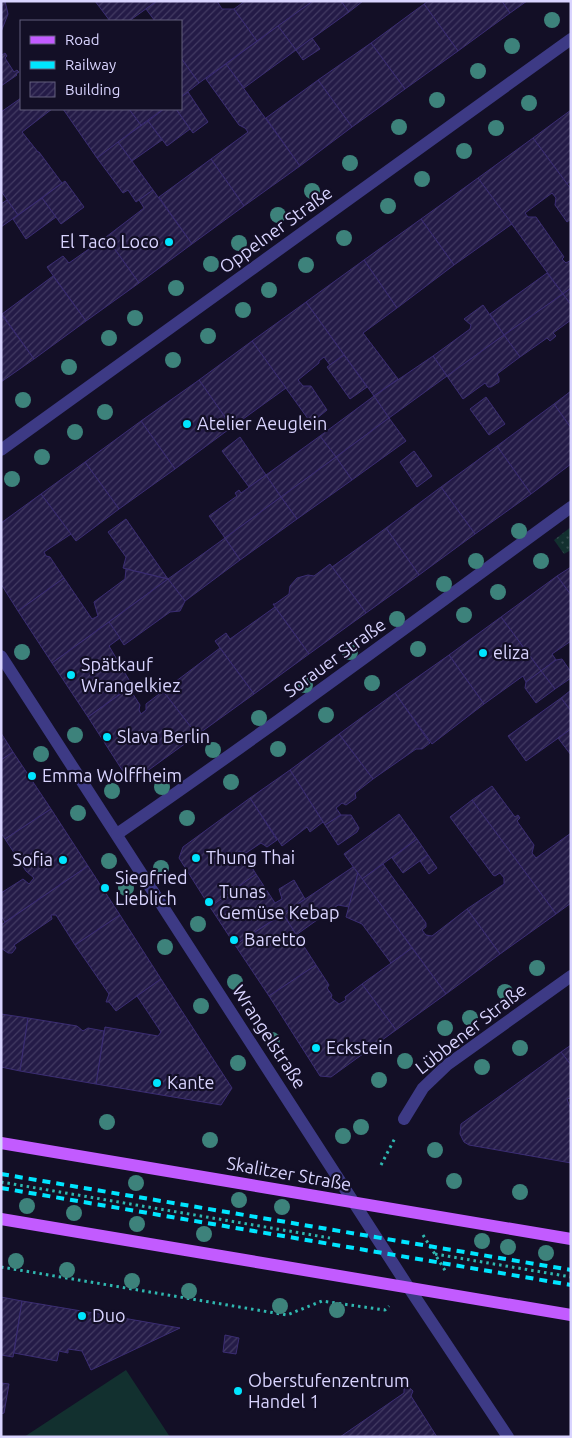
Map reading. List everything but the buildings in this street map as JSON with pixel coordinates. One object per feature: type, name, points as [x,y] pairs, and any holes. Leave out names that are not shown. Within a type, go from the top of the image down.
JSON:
[{"type":"main road","name":"Skalitzer Straße","points":[[1,1143],[571,1239]]},
{"type":"main road","points":[[1,1219],[571,1315]]},
{"type":"street","name":"Oppelner Straße","points":[[1,450],[571,39]]},
{"type":"street","name":"Sorauer Straße","points":[[117,834],[297,707],[571,507]]},
{"type":"street","name":"Wrangelstraße","points":[[1,656],[409,1288],[508,1437]]},
{"type":"street","name":"Lübbener Straße","points":[[404,1120],[423,1088],[447,1066],[571,976]]},
{"type":"path","points":[[382,1165],[404,1120]]},
{"type":"path","points":[[1,1182],[330,1238]]},
{"type":"path","points":[[422,1233],[448,1274]]},
{"type":"path","points":[[435,1254],[571,1277]]},
{"type":"path","points":[[1,1266],[287,1315],[322,1301],[385,1310],[409,1288]]},
{"type":"green space","points":[[571,527],[571,550],[564,554],[554,540]]},
{"type":"green space","points":[[126,1370],[170,1437],[24,1437]]},
{"type":"railway","points":[[1,1174],[571,1270]]},
{"type":"railway","points":[[1,1188],[571,1285]]},
{"type":"place","name":"El Taco Loco","points":[[169,242]]},
{"type":"place","name":"Atelier Aeuglein","points":[[187,424]]},
{"type":"place","name":"eliza","points":[[483,653]]},
{"type":"place","name":"Spätkauf Wrangelkiez","points":[[71,675]]},
{"type":"place","name":"Slava Berlin","points":[[107,737]]},
{"type":"place","name":"Emma Wolffheim","points":[[32,776]]},
{"type":"place","name":"Thung Thai","points":[[196,858]]},
{"type":"place","name":"Sofia","points":[[63,860]]},
{"type":"place","name":"Siegfried Lieblich","points":[[105,888]]},
{"type":"place","name":"Tunas Gemüse Kebap","points":[[209,902]]},
{"type":"place","name":"Baretto","points":[[234,940]]},
{"type":"place","name":"Eckstein","points":[[316,1048]]},
{"type":"place","name":"Kante","points":[[157,1083]]},
{"type":"place","name":"Duo","points":[[82,1316]]},
{"type":"place","name":"Oberstufenzentrum Handel 1","points":[[238,1391]]}]
